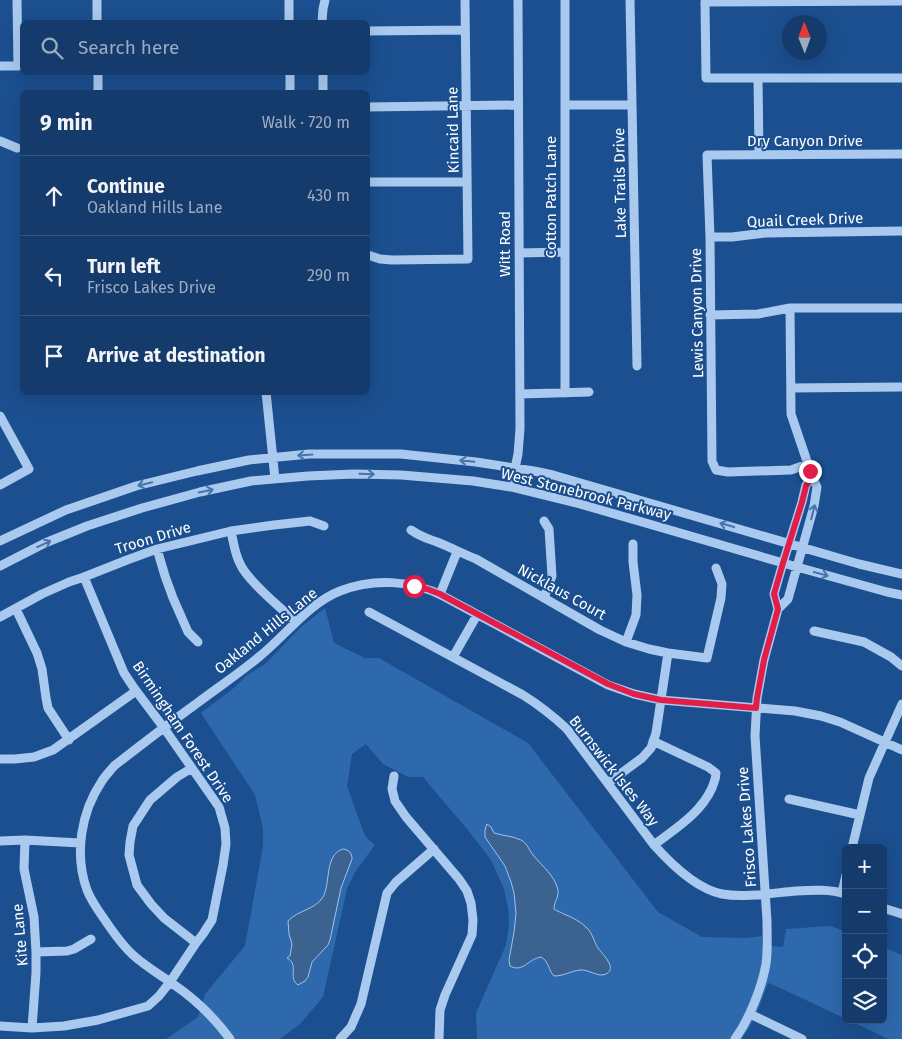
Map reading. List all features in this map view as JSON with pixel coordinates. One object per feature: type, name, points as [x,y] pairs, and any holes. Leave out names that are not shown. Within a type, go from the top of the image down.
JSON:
[{"type":"street","points":[[0,66],[18,66],[17,0]]},
{"type":"street","points":[[96,0],[97,20]]},
{"type":"street","points":[[289,0],[289,20]]},
{"type":"street","points":[[322,20],[325,0]]},
{"type":"street","name":"Kincaid Lane","points":[[370,256],[392,260],[468,259],[465,0]]},
{"type":"street","name":"Witt Road","points":[[511,487],[518,454],[520,430],[518,0]]},
{"type":"street","name":"Cotton Patch Lane","points":[[565,0],[565,393]]},
{"type":"street","name":"Lake Trails Drive","points":[[630,0],[637,366]]},
{"type":"street","points":[[902,1],[705,2],[706,78],[902,78]]},
{"type":"street","points":[[370,31],[465,30]]},
{"type":"street","points":[[98,75],[98,90]]},
{"type":"street","points":[[290,75],[290,90]]},
{"type":"street","points":[[322,75],[323,90]]},
{"type":"street","points":[[758,78],[759,155]]},
{"type":"street","points":[[565,105],[632,104]]},
{"type":"street","points":[[370,107],[518,105]]},
{"type":"street","points":[[0,141],[17,148]]},
{"type":"street","name":"Dry Canyon Drive","points":[[707,155],[902,154]]},
{"type":"street","name":"Lewis Canyon Drive","points":[[707,155],[710,237],[712,461],[716,470],[728,472],[791,470],[808,464]]},
{"type":"street","points":[[370,182],[467,182]]},
{"type":"street","name":"Quail Creek Drive","points":[[710,237],[732,237],[765,233],[902,232]]},
{"type":"street","points":[[519,253],[565,252]]},
{"type":"street","points":[[710,315],[758,314],[790,308],[902,308]]},
{"type":"street","name":"Frisco Lakes Drive","points":[[735,1039],[750,1014],[766,963],[768,921],[755,736],[757,698],[764,660],[778,609],[788,599],[814,506],[817,487],[791,414],[790,308]]},
{"type":"street","points":[[791,388],[902,387]]},
{"type":"street","points":[[520,394],[589,392]]},
{"type":"street","points":[[266,395],[275,479]]},
{"type":"street","points":[[0,416],[29,469],[0,485]]},
{"type":"street","name":"West Stonebrook Parkway","points":[[0,541],[66,510],[136,486],[197,471],[249,460],[309,454],[401,454],[476,462],[534,471],[859,564],[902,574]]},
{"type":"street","name":"West Stonebrook Parkway","points":[[0,566],[45,543],[87,526],[200,492],[251,481],[354,474],[401,475],[473,481],[511,487],[580,504],[797,567],[902,595]]},
{"type":"street","name":"Frisco Lakes Drive","points":[[778,609],[774,594],[806,486],[812,476]]},
{"type":"street","name":"Troon Drive","points":[[0,617],[69,582],[158,549],[232,531],[274,525],[310,521],[324,526]]},
{"type":"street","points":[[544,521],[549,529],[552,576],[544,598]]},
{"type":"street","name":"Nicklaus Court","points":[[411,530],[420,537],[476,559],[600,630],[626,642],[668,653],[707,658],[721,598],[722,584],[716,568]]},
{"type":"street","points":[[232,531],[234,548],[244,571],[296,622]]},
{"type":"street","points":[[626,642],[636,615],[637,596],[633,544]]},
{"type":"street","points":[[158,549],[173,598],[188,632],[198,642]]},
{"type":"street","points":[[440,594],[457,552]]},
{"type":"street","name":"Birmingham Forest Drive","points":[[0,1026],[32,1028],[64,1026],[98,1020],[148,1006],[170,982],[212,920],[226,844],[225,828],[219,807],[124,673],[84,577]]},
{"type":"street","name":"Oakland Hills Lane","points":[[230,1039],[222,1028],[191,997],[131,954],[96,908],[87,890],[82,870],[80,843],[86,814],[102,781],[114,766],[262,655],[317,604],[338,591],[357,585],[381,582],[400,583],[427,589],[440,594],[608,684],[634,694],[661,700],[795,711],[821,716],[840,722],[902,750]]},
{"type":"street","points":[[16,608],[37,653],[42,669],[48,708],[69,740]]},
{"type":"street","name":"Burnswick Isles Way","points":[[369,612],[523,695],[555,717],[567,729],[654,845],[680,870],[707,888],[721,894],[739,896],[810,890],[828,890],[842,894]]},
{"type":"street","points":[[453,657],[477,615]]},
{"type":"street","points":[[814,631],[864,642],[891,657],[902,666]]},
{"type":"street","points":[[608,783],[642,758],[651,748],[656,733],[668,653]]},
{"type":"street","points":[[0,759],[41,755],[53,750],[136,691]]},
{"type":"street","points":[[853,844],[869,778],[902,704]]},
{"type":"street","points":[[653,741],[708,767],[716,773],[708,797],[695,813],[654,845]]},
{"type":"street","points":[[192,768],[177,777],[150,800],[134,826],[129,855],[137,885],[151,904],[164,918],[196,943]]},
{"type":"street","points":[[394,776],[392,789],[395,801],[406,817],[459,878],[467,891],[471,903],[472,935],[440,1010],[439,1039]]},
{"type":"street","points":[[789,799],[860,815]]},
{"type":"street","points":[[0,841],[25,840],[80,843]]},
{"type":"street","name":"Kite Lane","points":[[25,840],[24,869],[34,917],[36,952],[32,1028]]},
{"type":"street","points":[[340,1039],[351,1027],[361,1004],[387,894],[396,882],[434,849]]},
{"type":"street","points":[[887,909],[902,914]]},
{"type":"street","points":[[36,952],[67,951],[91,939]]},
{"type":"street","points":[[750,1014],[796,1038]]},
{"type":"shaded area","points":[[325,608],[334,643],[365,658],[379,658],[528,743],[658,912],[702,937],[747,938],[762,936],[762,945],[783,947],[786,929],[831,926],[842,930],[842,1017],[768,983],[754,1019],[741,1039],[477,1039],[476,1013],[506,945],[509,924],[504,889],[491,860],[423,777],[408,777],[383,764],[366,744],[352,754],[347,786],[365,836],[375,845],[355,872],[347,889],[323,997],[300,1024],[280,1039],[166,1039],[198,1017],[205,994],[245,946],[263,846],[263,828],[255,795],[201,713],[235,687],[246,676],[265,664],[301,627]]},
{"type":"shaded area","points":[[487,824],[494,833],[523,841],[551,876],[558,890],[554,909],[576,920],[591,933],[598,948],[610,965],[609,971],[606,974],[600,975],[580,970],[554,976],[546,961],[541,957],[522,967],[515,968],[510,966],[509,960],[516,913],[514,893],[505,866],[485,837]]},
{"type":"shaded area","points":[[343,849],[350,852],[352,859],[341,888],[330,940],[328,945],[312,962],[308,977],[298,985],[293,978],[293,964],[287,958],[290,956],[292,944],[288,921],[320,901],[325,891],[330,863],[337,852]]},
{"type":"shaded area","points":[[887,949],[902,955],[902,1039],[888,1039],[857,1024],[887,1024]]},
{"type":"route","points":[[414,586],[440,594],[584,672],[634,694],[661,700],[756,708],[764,660],[778,609],[774,594],[806,486],[812,476],[810,471]]}]
